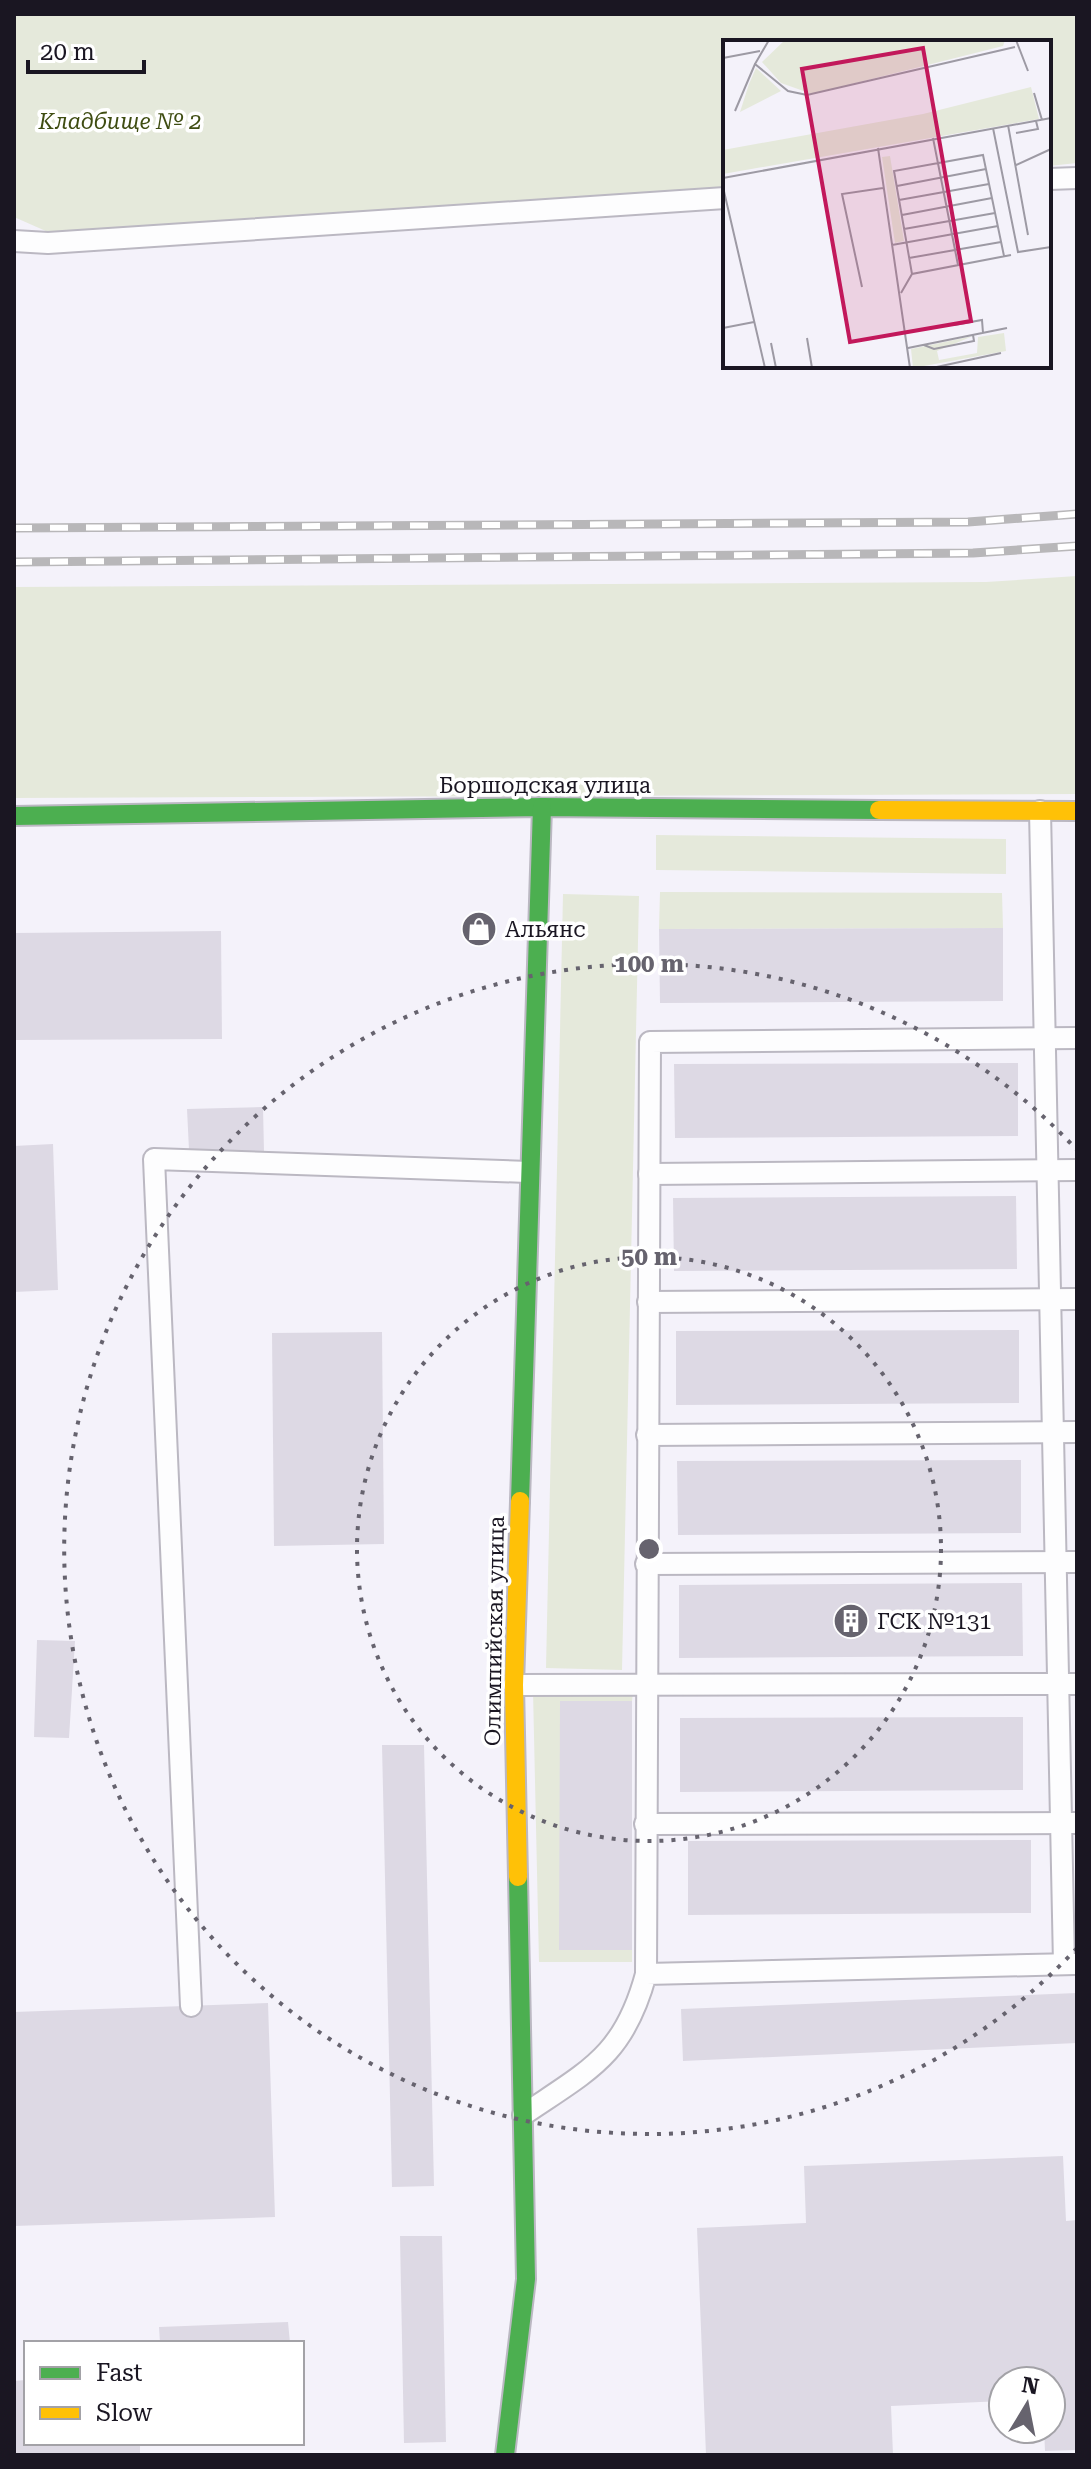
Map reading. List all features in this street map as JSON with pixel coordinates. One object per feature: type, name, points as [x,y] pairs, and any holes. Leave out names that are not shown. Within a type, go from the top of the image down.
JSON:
[{"type":"street","name":"Боршодская улица","points":[[14,816],[542,807],[1077,811]]},
{"type":"street","name":"Олимпийская улица","points":[[505,2455],[526,2279],[514,1685],[542,807]]},
{"type":"lane","points":[[1051,179],[1077,178]]},
{"type":"lane","points":[[14,241],[48,243],[723,198]]},
{"type":"lane","points":[[646,1974],[1070,1964],[1068,1684],[1056,1562],[1040,811]]},
{"type":"lane","points":[[523,2115],[601,2062],[635,2014],[646,1974],[650,1042],[1077,1038]]},
{"type":"lane","points":[[191,2006],[154,1159],[528,1172]]},
{"type":"lane","points":[[649,1174],[1077,1170]]},
{"type":"lane","points":[[648,1302],[1077,1299]]},
{"type":"lane","points":[[647,1435],[1077,1432]]},
{"type":"lane","points":[[646,1564],[1077,1562]]},
{"type":"lane","points":[[514,1685],[1068,1684]]},
{"type":"lane","points":[[645,1824],[1069,1823]]},
{"type":"green space","name":"Кладбище № 2","points":[[14,14],[1077,14],[1077,163],[1051,166],[1051,40],[723,40],[723,188],[48,232],[14,217]]},
{"type":"green space","points":[[1077,576],[1077,794],[14,798],[14,587],[986,582]]},
{"type":"green space","points":[[656,835],[1006,839],[1006,874],[656,870]]},
{"type":"green space","points":[[660,892],[1002,893],[1003,928],[659,929]]},
{"type":"green space","points":[[563,894],[639,896],[622,1670],[546,1668]]},
{"type":"green space","points":[[533,1691],[633,1692],[632,1701],[560,1701],[632,1950],[632,1962],[539,1962]]},
{"type":"building","points":[[1003,928],[1003,1001],[660,1003],[659,929]]},
{"type":"building","points":[[221,931],[222,1039],[14,1040],[14,933]]},
{"type":"building","points":[[1018,1063],[1018,1136],[675,1138],[674,1064]]},
{"type":"building","points":[[263,1107],[264,1152],[189,1150],[187,1109]]},
{"type":"building","points":[[53,1144],[58,1290],[14,1292],[14,1146]]},
{"type":"building","points":[[1016,1196],[1017,1269],[674,1271],[673,1198]]},
{"type":"building","points":[[1019,1330],[1019,1403],[676,1405],[676,1331]]},
{"type":"building","points":[[382,1332],[384,1544],[274,1546],[272,1333]]},
{"type":"building","points":[[1021,1460],[1021,1533],[678,1535],[677,1461]]},
{"type":"building","name":"ГСК №131","points":[[1022,1583],[1023,1656],[679,1658],[679,1585]]},
{"type":"building","points":[[37,1640],[75,1641],[69,1738],[34,1737]]},
{"type":"building","points":[[560,1701],[632,1701],[632,1950],[559,1950]]},
{"type":"building","points":[[1023,1717],[1023,1790],[680,1792],[680,1718]]},
{"type":"building","points":[[382,1745],[424,1745],[434,2186],[392,2187]]},
{"type":"building","points":[[1031,1840],[1031,1913],[688,1915],[688,1841]]},
{"type":"building","points":[[1077,1993],[1077,2043],[683,2061],[681,2009]]},
{"type":"building","points":[[268,2003],[275,2217],[14,2226],[14,2012]]},
{"type":"building","points":[[1063,2156],[1066,2221],[1077,2220],[1077,2450],[1045,2451],[1045,2445],[1067,2445],[1067,2365],[987,2365],[987,2402],[891,2406],[893,2455],[706,2455],[697,2228],[806,2223],[804,2166]]},
{"type":"building","points":[[400,2236],[442,2236],[446,2442],[404,2443]]},
{"type":"building","points":[[288,2322],[290,2341],[160,2341],[159,2327]]},
{"type":"building","points":[[24,2380],[24,2445],[140,2445],[140,2455],[14,2455],[14,2381]]},
{"type":"railway","points":[[14,528],[968,522],[1077,514]]},
{"type":"railway","points":[[14,562],[973,553],[1077,546]]},
{"type":"traffic: fast","points":[[14,816],[542,807],[879,810]]},
{"type":"traffic: fast","points":[[520,1501],[542,807]]},
{"type":"traffic: fast","points":[[505,2455],[526,2279],[518,1877]]},
{"type":"traffic: slow","points":[[879,810],[1077,811]]},
{"type":"traffic: slow","points":[[518,1877],[514,1685],[520,1501]]},
{"type":"place","name":"Альянс","points":[[479,929]]},
{"type":"place","name":"ГСК №131","points":[[851,1621]]}]
